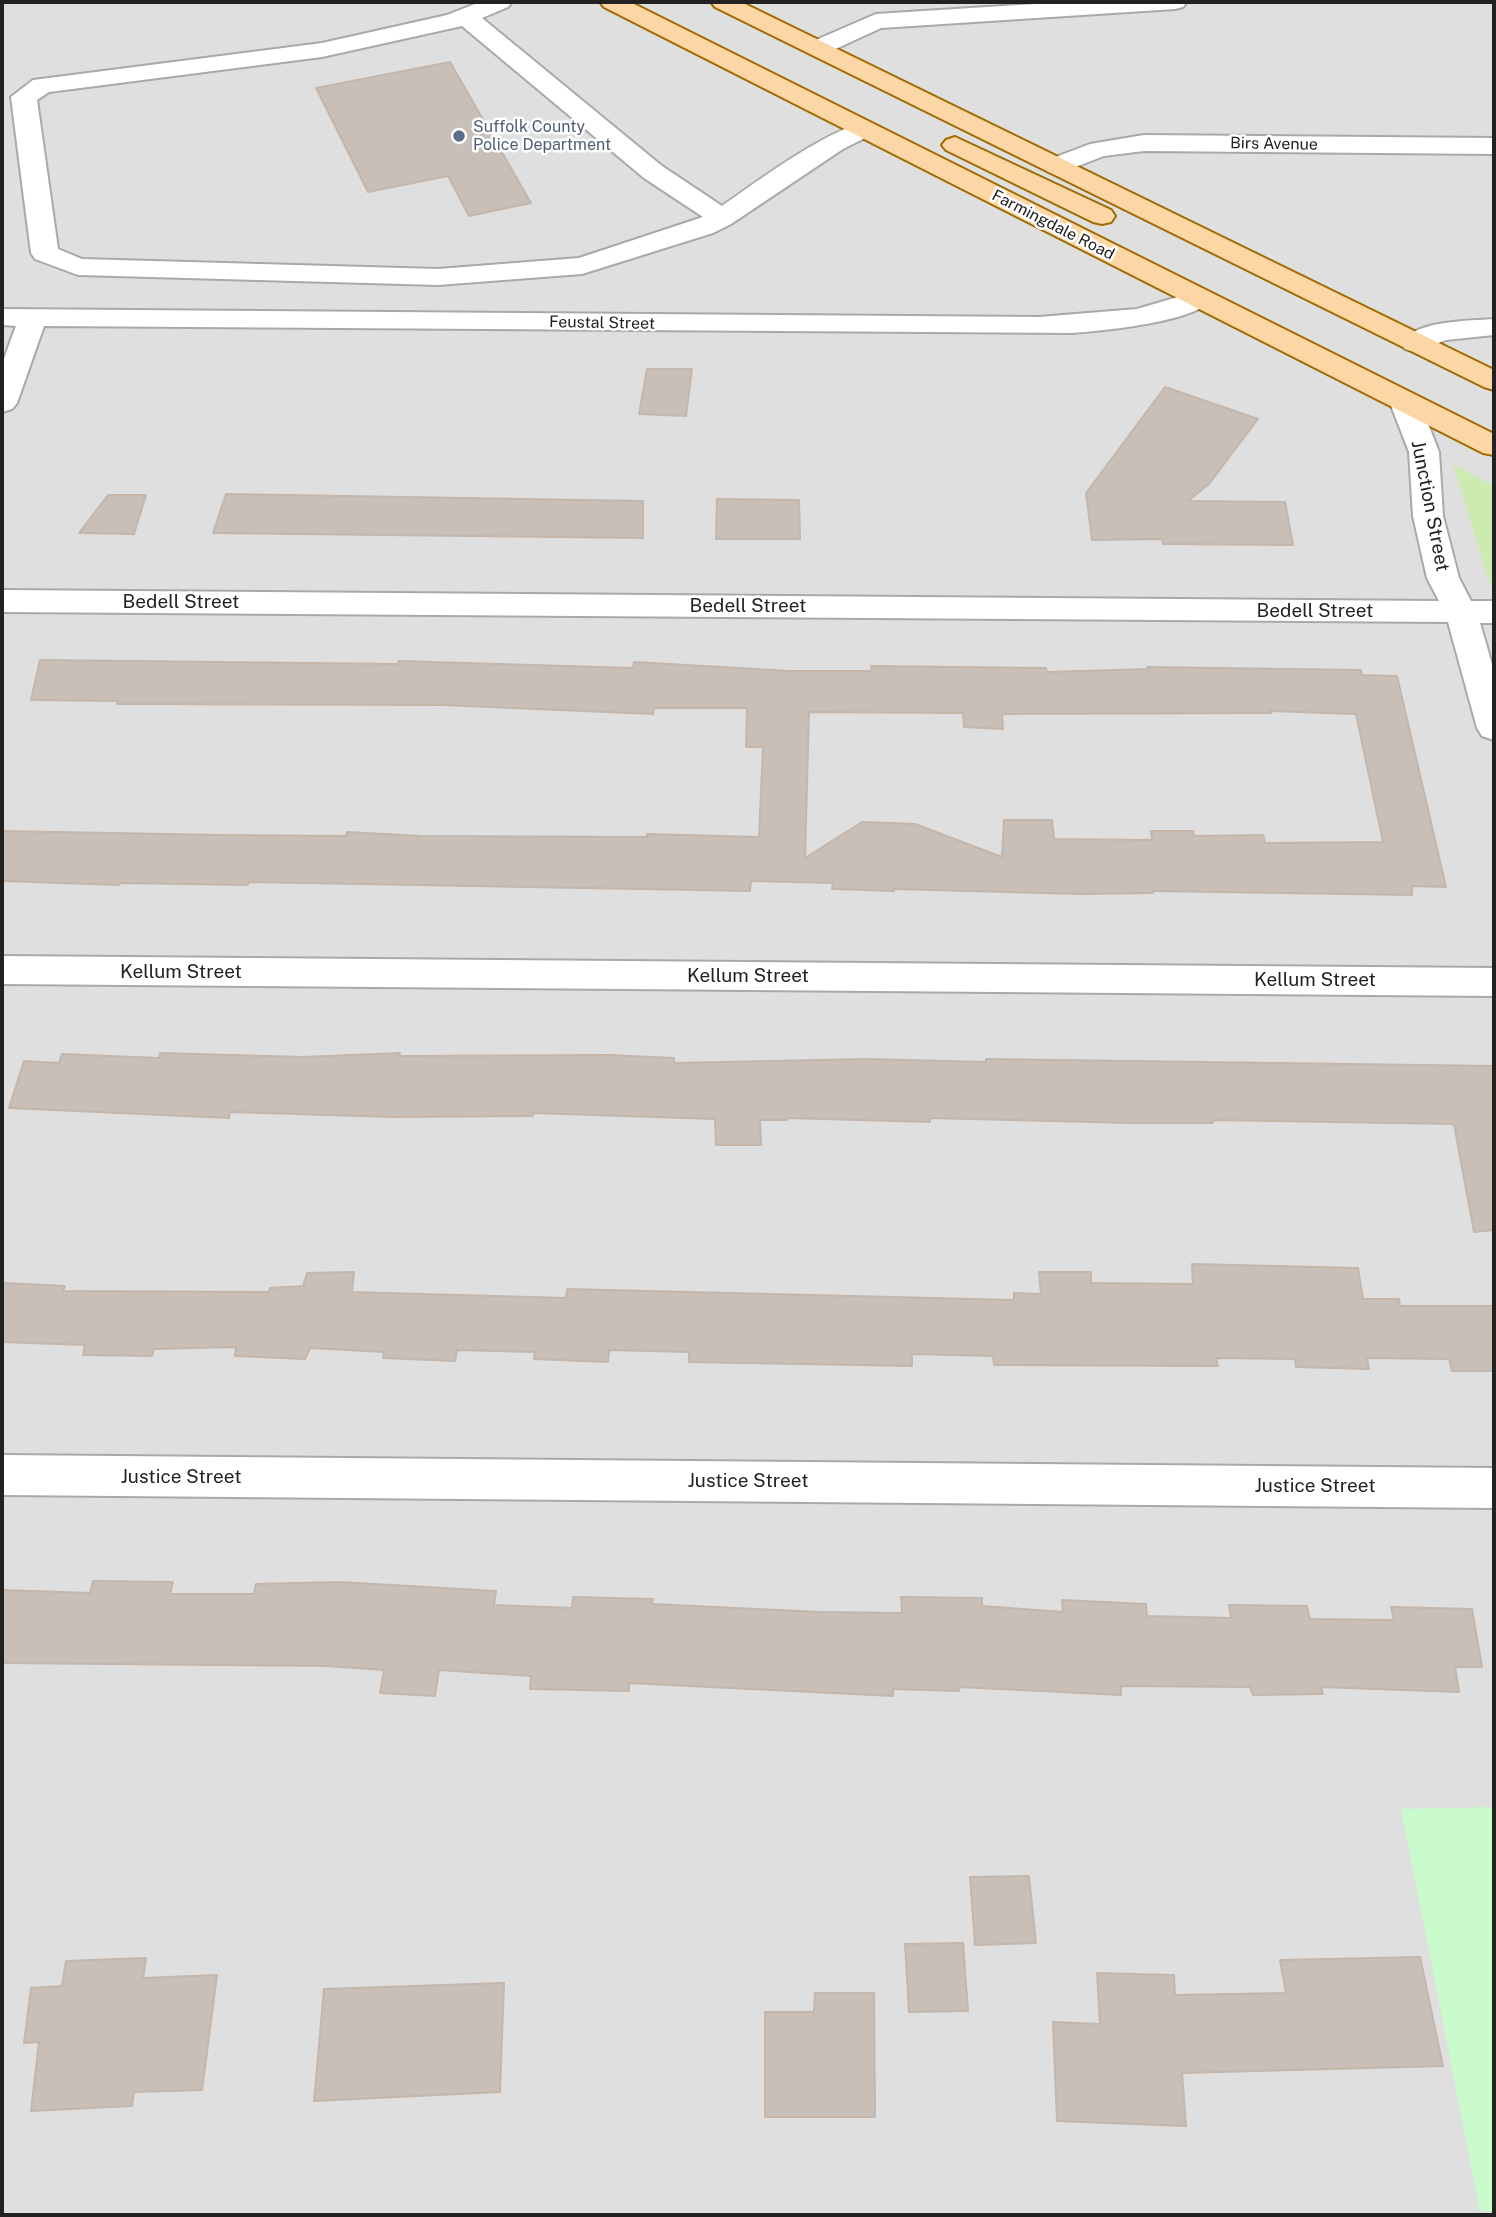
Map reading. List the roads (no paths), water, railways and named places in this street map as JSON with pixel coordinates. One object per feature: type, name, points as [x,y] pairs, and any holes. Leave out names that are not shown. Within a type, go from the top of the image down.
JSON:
[{"type":"main road","name":"Farmingdale Road","points":[[612,2],[1494,446]]},
{"type":"main road","points":[[723,2],[1494,381]]},
{"type":"main road","points":[[864,129],[894,124],[922,130],[1041,189],[1112,220],[1267,270]]},
{"type":"main road","points":[[1448,424],[1494,438]]},
{"type":"street","points":[[500,2],[465,16],[322,50],[42,85],[24,97],[45,253],[78,267],[438,276],[582,266],[704,227],[722,218],[834,144],[864,129]]},
{"type":"street","points":[[818,48],[871,11],[1175,2]]},
{"type":"street","points":[[465,16],[653,172],[722,218]]},
{"type":"street","name":"Birs Avenue","points":[[1057,166],[1091,151],[1128,143],[1494,146]]},
{"type":"street","name":"Feustal Street","points":[[2,317],[941,326],[1090,323],[1158,313],[1198,299]]},
{"type":"street","points":[[2,403],[33,317]]},
{"type":"street","points":[[1415,343],[1441,332],[1494,327]]},
{"type":"street","name":"Junction Street","points":[[1405,403],[1424,452],[1428,516],[1443,578],[1461,612],[1494,728]]},
{"type":"street","name":"Bedell Street","points":[[2,601],[1494,612]]},
{"type":"street","name":"Kellum Street","points":[[2,970],[1494,982]]},
{"type":"street","name":"Justice Street","points":[[2,1475],[1494,1488]]},
{"type":"place","name":"Suffolk County Police Department","points":[[459,136]]}]
